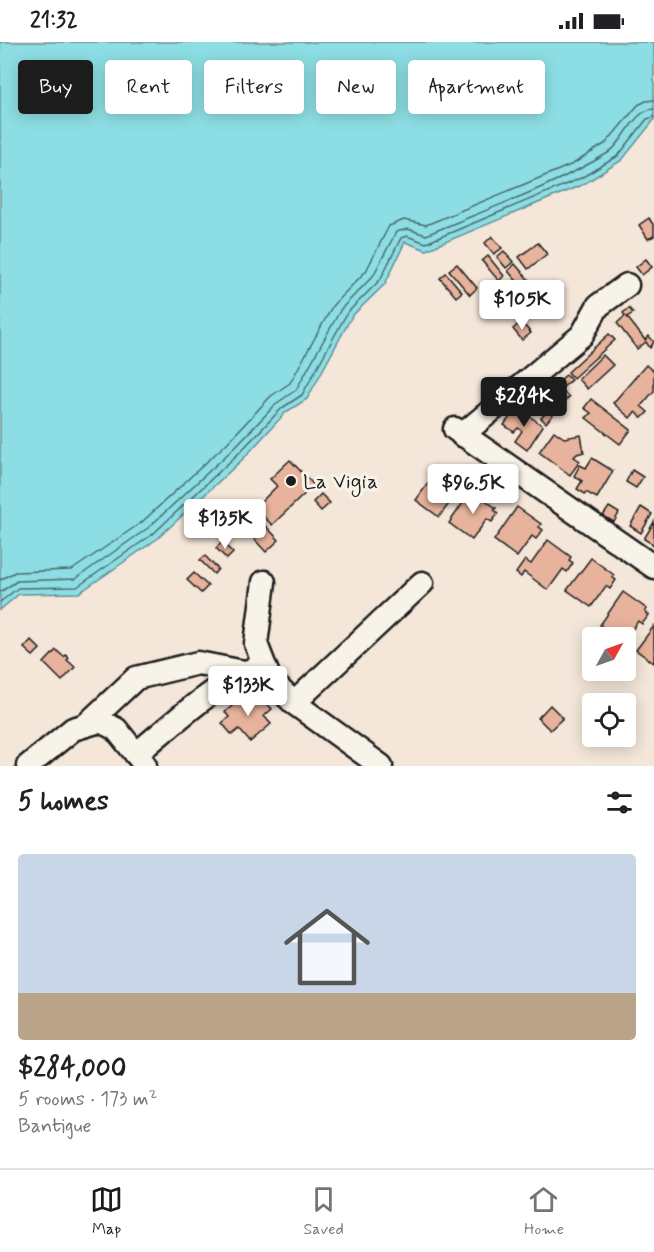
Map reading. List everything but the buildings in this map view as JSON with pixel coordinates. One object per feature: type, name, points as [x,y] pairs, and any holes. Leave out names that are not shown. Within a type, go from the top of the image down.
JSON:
[{"type":"street","points":[[627,285],[598,306],[582,335],[458,432],[654,567]]},
{"type":"street","points":[[254,670],[264,582]]},
{"type":"street","points":[[294,703],[422,583]]},
{"type":"street","points":[[86,725],[136,678],[198,663],[254,670],[270,680],[294,703],[381,766]]},
{"type":"street","points":[[28,766],[73,729],[100,721],[116,729],[141,760],[210,694],[254,670]]},
{"type":"water","points":[[0,42],[654,42],[654,120],[622,160],[584,184],[426,250],[405,242],[385,284],[352,316],[307,399],[286,412],[243,459],[157,539],[79,593],[19,594],[0,610]]},
{"type":"place","name":"La Vigia","points":[[291,481]]}]
